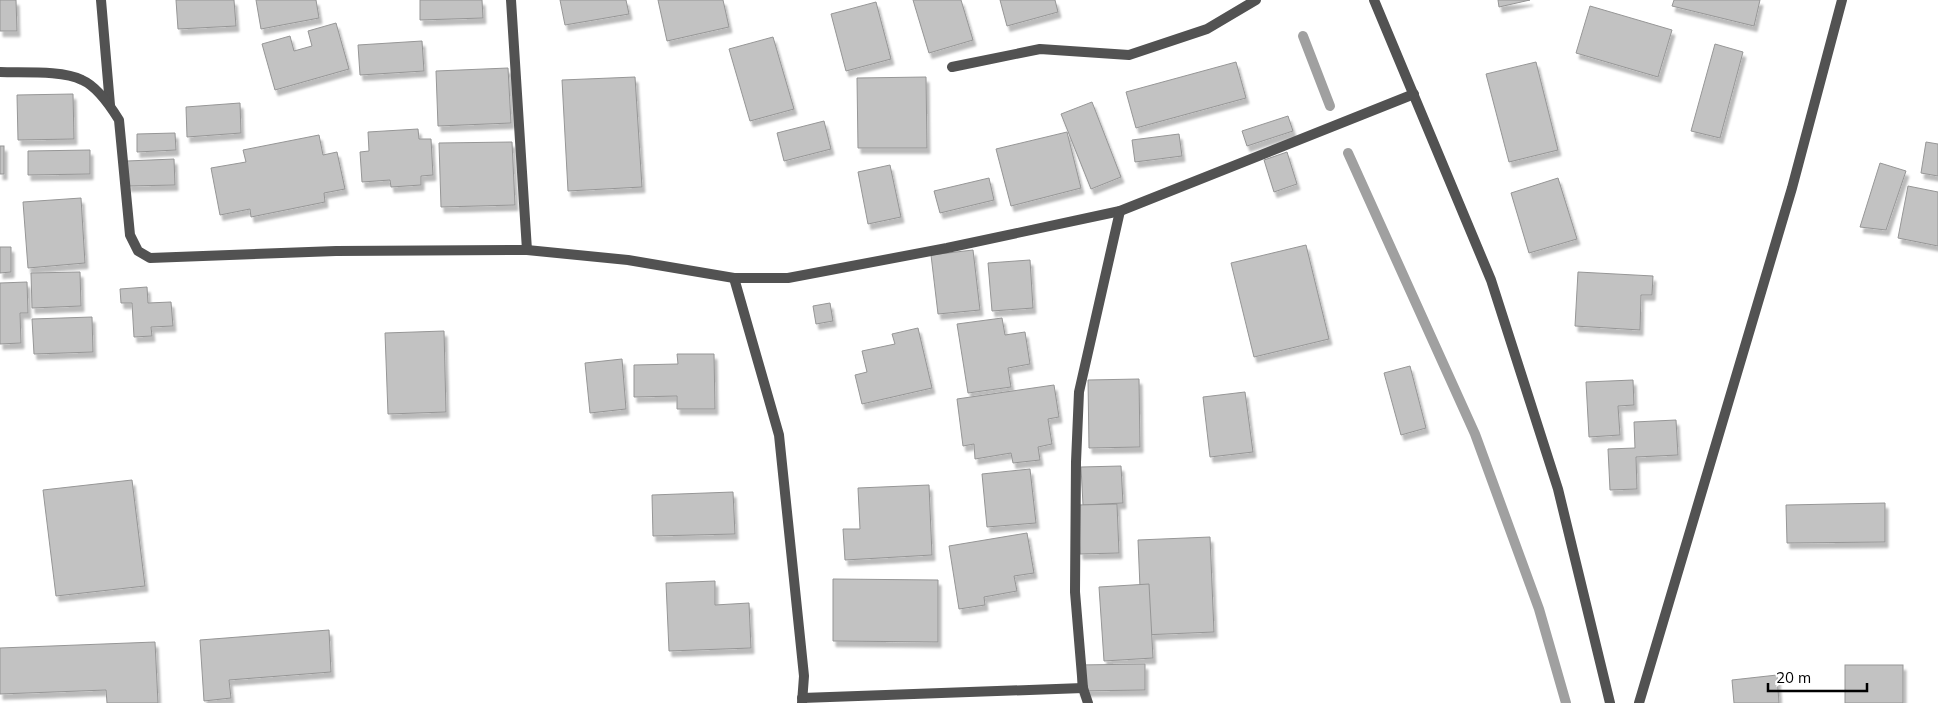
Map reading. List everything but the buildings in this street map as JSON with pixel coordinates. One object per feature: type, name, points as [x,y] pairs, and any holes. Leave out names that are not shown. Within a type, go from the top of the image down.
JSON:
[{"type":"street","points":[[102,0],[110,105]]},
{"type":"street","points":[[512,0],[527,250]]},
{"type":"street","points":[[952,67],[1040,49],[1129,55],[1207,29],[1256,0]]},
{"type":"street","points":[[1374,0],[1494,289],[1558,489],[1610,703]]},
{"type":"street","points":[[1639,703],[1792,188],[1842,0]]},
{"type":"street","points":[[0,72],[50,73],[82,80],[110,105],[119,120],[130,235],[138,251],[150,258],[336,252],[527,250],[628,260],[734,278],[788,278],[948,248],[1120,211],[1414,94]]},
{"type":"street","points":[[1088,703],[1083,688],[1075,592],[1076,462],[1079,392],[1120,211]]},
{"type":"street","points":[[734,278],[779,435],[803,667],[802,700],[995,689],[1083,688]]},
{"type":"waterway","points":[[1303,36],[1330,106]]},
{"type":"waterway","points":[[1348,153],[1475,434],[1539,609],[1566,703]]}]
